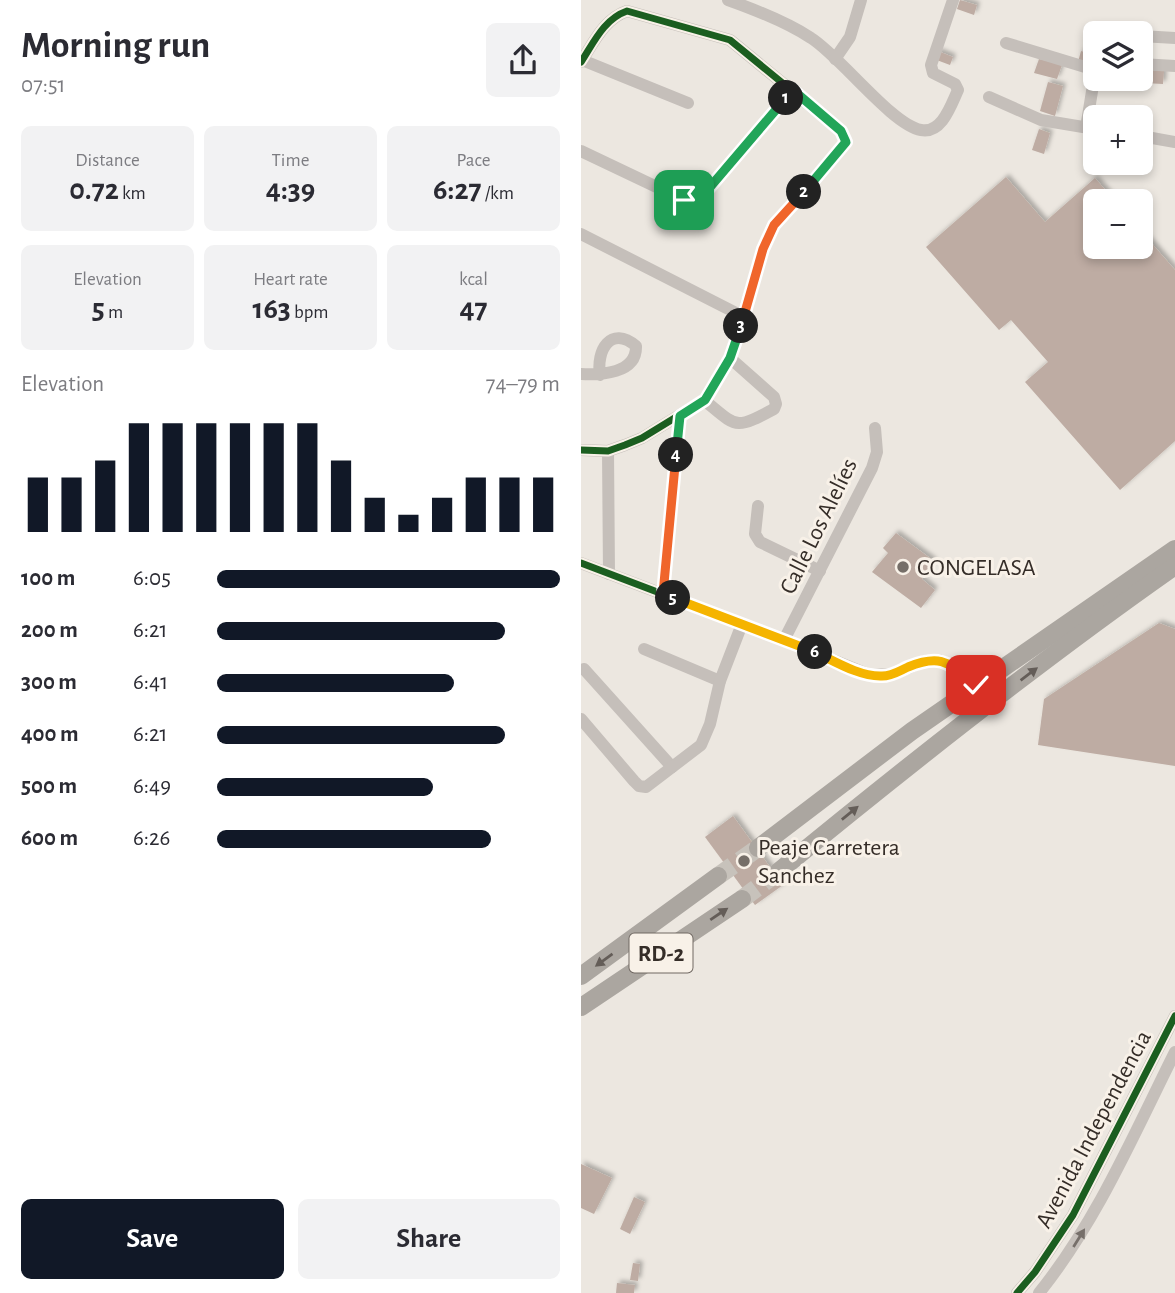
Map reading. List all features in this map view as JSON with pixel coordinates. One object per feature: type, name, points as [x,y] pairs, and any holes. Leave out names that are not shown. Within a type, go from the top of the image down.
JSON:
[{"type":"highway","points":[[1106,595],[1153,553],[1175,538]]},
{"type":"highway","points":[[758,848],[976,685],[1175,550]]},
{"type":"highway","points":[[778,872],[925,751],[1175,566]]},
{"type":"highway","points":[[1125,601],[1175,576]]},
{"type":"highway","points":[[912,731],[925,751]]},
{"type":"highway","name":"RD-2","points":[[581,976],[718,876]]},
{"type":"highway","name":"RD-2","points":[[581,1007],[742,899]]},
{"type":"street","points":[[728,0],[753,4],[811,38],[902,122],[922,131],[942,122],[958,90],[955,83],[933,72],[931,65],[953,0]]},
{"type":"street","points":[[835,59],[850,37],[861,0]]},
{"type":"street","points":[[581,450],[608,451],[642,438],[705,400],[730,358],[763,249],[774,225],[846,142],[841,131],[730,40],[627,10],[615,15],[605,24],[582,61],[688,103]]},
{"type":"street","points":[[1153,37],[1175,38]]},
{"type":"street","points":[[1006,43],[1083,67]]},
{"type":"street","points":[[1153,65],[1175,66]]},
{"type":"street","points":[[581,151],[684,200],[695,202],[793,90]]},
{"type":"street","points":[[989,97],[1041,120],[1083,128]]},
{"type":"street","points":[[1153,138],[1175,142]]},
{"type":"street","points":[[581,234],[744,317]]},
{"type":"street","points":[[705,400],[733,424],[739,425],[774,409],[774,397],[730,358]]},
{"type":"street","points":[[581,374],[600,375]]},
{"type":"street","points":[[663,594],[680,416]]},
{"type":"street","name":"Calle Los Alelíes","points":[[784,640],[871,468],[877,452],[875,428]]},
{"type":"street","points":[[608,451],[609,573]]},
{"type":"street","points":[[758,506],[755,534],[760,542],[820,570]]},
{"type":"street","points":[[581,563],[870,675],[894,674],[905,668],[939,660],[949,664],[976,685]]},
{"type":"street","points":[[581,719],[639,786],[646,787],[701,745],[706,736],[720,681],[743,624]]},
{"type":"street","points":[[645,649],[720,681]]},
{"type":"street","points":[[584,669],[672,767]]},
{"type":"street","name":"Avenida Independencia","points":[[1017,1293],[1035,1272],[1073,1215],[1175,1016]]},
{"type":"street","name":"Avenida Independencia","points":[[1039,1293],[1059,1269],[1088,1224],[1175,1052]]},
{"type":"building","points":[[960,0],[977,5],[974,15],[957,9]]},
{"type":"building","points":[[938,51],[953,57],[950,65],[934,59]]},
{"type":"building","points":[[1081,51],[1083,52],[1083,63],[1078,62]]},
{"type":"building","points":[[1039,59],[1062,65],[1057,79],[1034,73]]},
{"type":"building","points":[[1153,70],[1164,71],[1163,84],[1153,83]]},
{"type":"building","points":[[1048,82],[1063,86],[1055,116],[1040,111]]},
{"type":"building","points":[[1039,129],[1050,133],[1044,154],[1032,150]]},
{"type":"building","points":[[1006,177],[1045,222],[1095,178],[1105,189],[1083,189],[1083,259],[1153,259],[1153,245],[1175,270],[1175,441],[1120,490],[1025,382],[1048,362],[1011,320],[999,330],[926,247]]},
{"type":"building","name":"CONGELASA","points":[[896,533],[934,561],[922,579],[935,590],[921,608],[872,572],[888,553],[883,548]]},
{"type":"building","points":[[1159,623],[1175,629],[1175,766],[1038,745],[1044,699]]},
{"type":"building","name":"Peaje Carretera Sanchez","points":[[733,816],[783,885],[755,905],[705,837]]},
{"type":"building","points":[[581,1164],[612,1178],[594,1214],[581,1208]]},
{"type":"building","points":[[634,1197],[645,1202],[630,1234],[620,1229]]},
{"type":"building","points":[[633,1263],[640,1264],[638,1281],[630,1280]]},
{"type":"building","points":[[617,1283],[635,1285],[634,1293],[616,1293]]},
{"type":"tunnel","points":[[718,876],[758,848]]},
{"type":"tunnel","points":[[742,899],[778,872]]},
{"type":"cycle path","points":[[581,62],[606,25],[627,11],[730,40],[841,131],[846,142],[774,225],[763,249],[730,358],[704,400],[642,438],[625,445],[608,451],[581,450]]},
{"type":"cycle path","points":[[581,563],[870,675],[894,674],[925,661],[939,660],[976,685]]},
{"type":"cycle path","points":[[1017,1293],[1035,1272],[1073,1215],[1175,1016]]},
{"type":"place","name":"CONGELASA","points":[[903,567]]},
{"type":"place","name":"Peaje Carretera Sanchez","points":[[744,861]]},
{"type":"route","points":[[684,200],[699,200],[793,90],[845,136],[843,148],[774,225],[763,249],[730,358],[705,400],[680,416],[663,594],[870,675],[894,674],[905,668],[939,660],[949,664],[976,685]]}]
